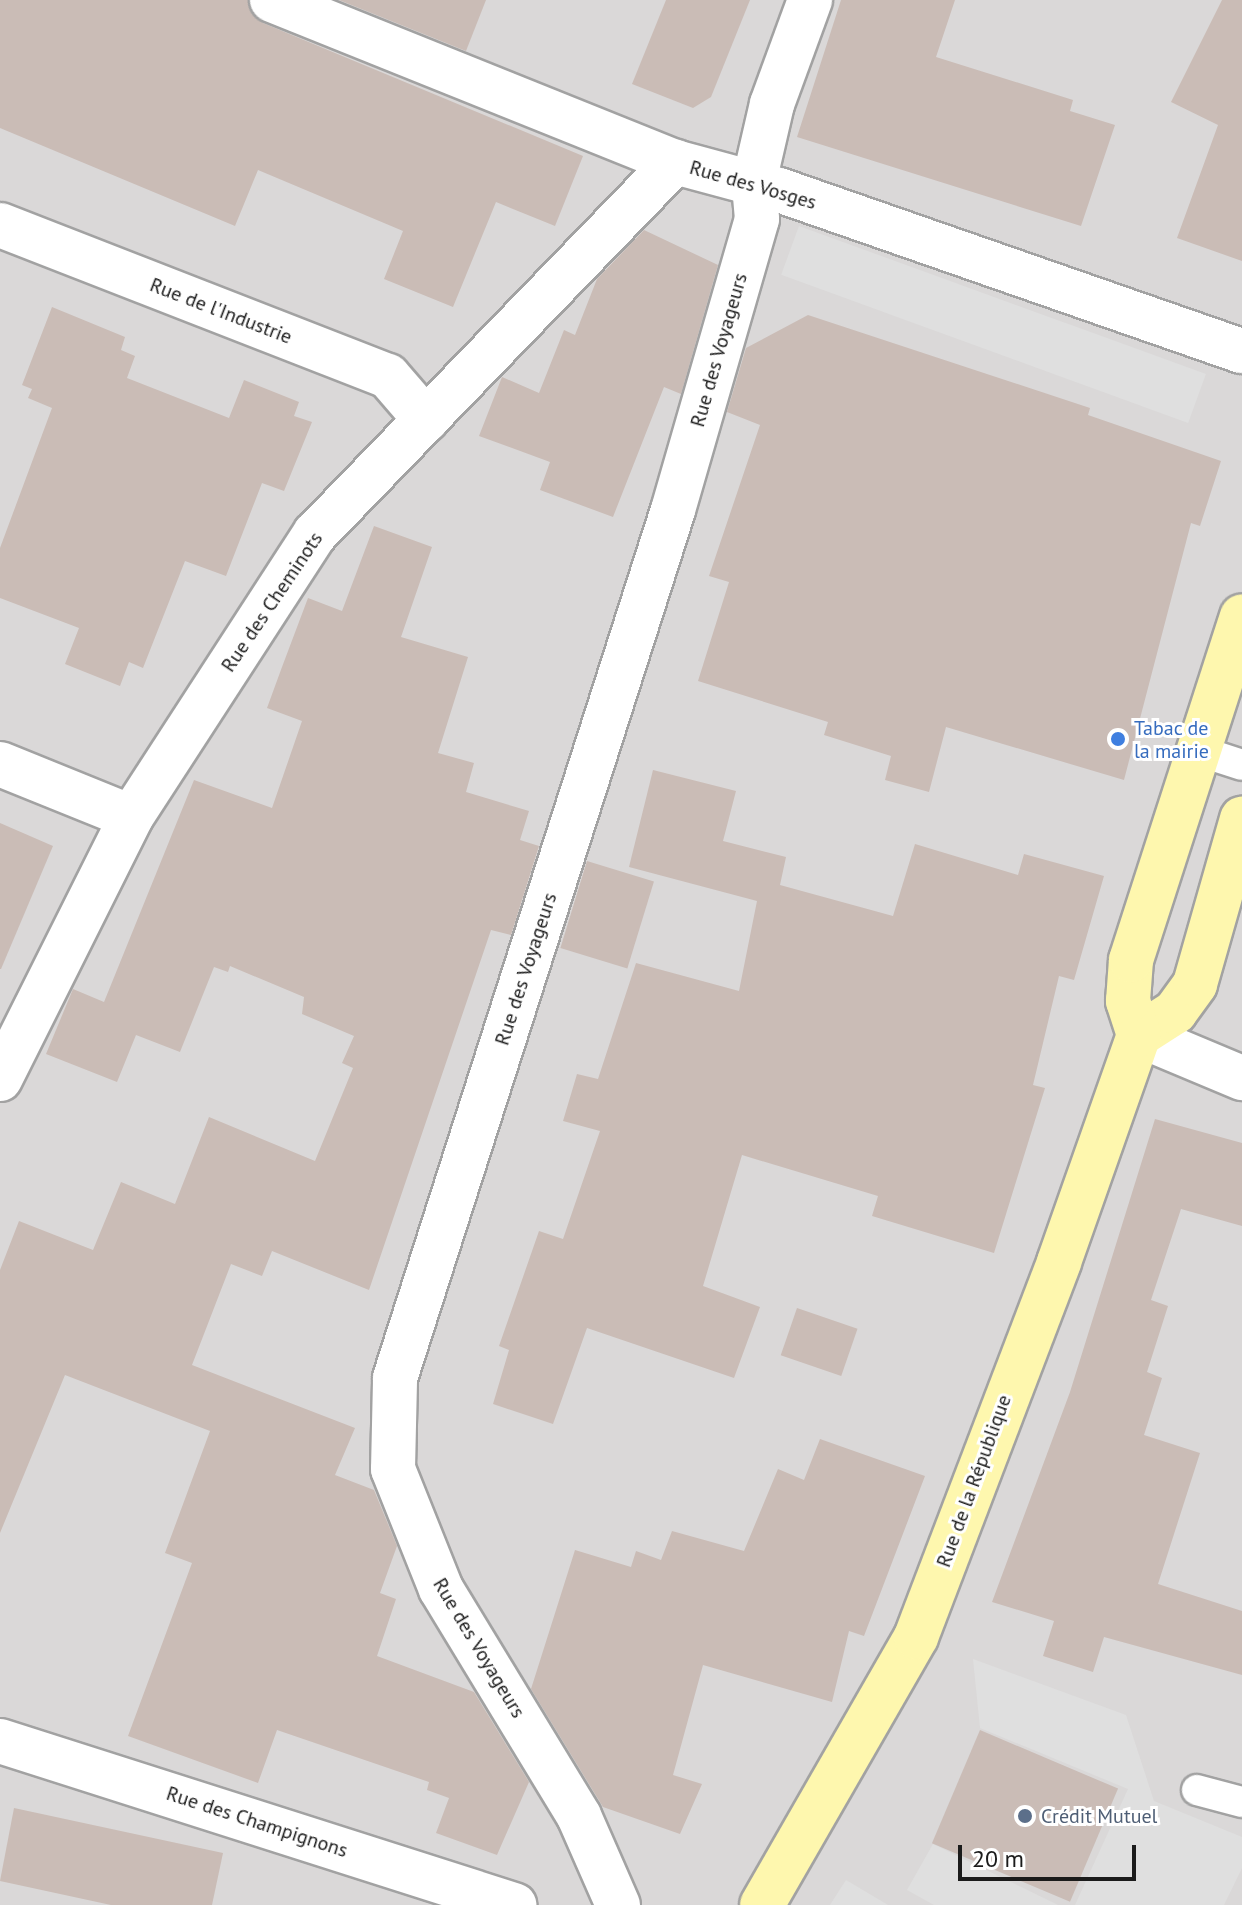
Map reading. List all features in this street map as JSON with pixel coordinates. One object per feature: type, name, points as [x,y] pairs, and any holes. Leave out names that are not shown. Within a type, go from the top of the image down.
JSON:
[{"type":"main road","points":[[1242,617],[1131,960],[1128,1001],[1139,1035],[1175,1012],[1195,984],[1242,819]]},
{"type":"main road","name":"Rue de la République","points":[[762,1905],[916,1637],[1139,1035]]},
{"type":"street","name":"Rue des Vosges","points":[[272,0],[675,162],[754,182],[1242,351]]},
{"type":"street","name":"Rue des Voyageurs","points":[[618,1905],[579,1816],[441,1589],[393,1469],[395,1378],[673,510],[757,219],[754,182],[772,104],[810,0]]},
{"type":"street","name":"Rue des Cheminots","points":[[0,1079],[131,817],[315,534],[675,162]]},
{"type":"street","name":"Rue de l'Industrie","points":[[0,225],[388,376],[426,420]]},
{"type":"street","points":[[0,764],[131,817]]},
{"type":"street","points":[[1139,1035],[1242,1078]]},
{"type":"street","name":"Rue des Champignons","points":[[0,1741],[514,1905]]},
{"type":"lane","points":[[1199,751],[1242,765]]},
{"type":"lane","points":[[1197,1790],[1242,1802]]},
{"type":"shaded area","points":[[0,0],[1242,0],[1242,1905],[0,1905]]},
{"type":"shaded area","points":[[799,226],[1206,374],[1188,423],[781,275]]},
{"type":"shaded area","points":[[973,1659],[1126,1715],[1154,1801],[1242,1837],[1242,1868],[1224,1905],[1075,1905],[1128,1789],[980,1728]]},
{"type":"shaded area","points":[[933,1844],[1058,1905],[934,1905],[907,1890]]},
{"type":"shaded area","points":[[846,1880],[888,1905],[830,1905]]},
{"type":"building","points":[[0,0],[248,0],[263,23],[583,156],[555,226],[496,202],[453,307],[384,279],[403,231],[258,170],[235,226],[0,128]]},
{"type":"building","points":[[339,0],[486,0],[466,51]]},
{"type":"building","points":[[666,0],[750,0],[711,97],[693,108],[632,84]]},
{"type":"building","points":[[841,0],[955,0],[936,57],[1073,100],[1070,111],[1115,125],[1081,226],[797,137]]},
{"type":"building","points":[[1222,0],[1242,0],[1242,261],[1177,238],[1218,125],[1171,102]]},
{"type":"building","points":[[644,230],[718,265],[681,394],[664,387],[613,517],[540,490],[550,462],[479,436],[502,377],[539,393],[564,330],[575,335],[597,279]]},
{"type":"building","points":[[52,307],[125,337],[121,350],[135,356],[127,378],[229,418],[244,380],[299,402],[294,416],[312,422],[284,491],[262,483],[226,576],[185,561],[143,668],[129,662],[120,686],[65,664],[79,628],[0,598],[0,548],[52,408],[28,398],[32,389],[22,385]]},
{"type":"building","points":[[808,315],[1090,408],[1088,415],[1221,461],[1200,526],[1191,523],[1124,780],[946,727],[929,792],[885,780],[891,756],[824,735],[828,722],[698,681],[729,582],[709,576],[760,425],[727,412],[746,348]]},
{"type":"building","points":[[374,526],[432,547],[401,637],[468,657],[438,753],[474,763],[466,792],[529,811],[520,840],[539,846],[511,935],[491,930],[369,1290],[272,1251],[262,1276],[231,1264],[192,1365],[355,1428],[335,1475],[374,1490],[397,1546],[380,1593],[396,1599],[377,1656],[474,1692],[529,1782],[497,1855],[436,1833],[449,1798],[427,1790],[429,1782],[277,1730],[258,1783],[128,1736],[192,1563],[165,1553],[210,1431],[65,1375],[0,1533],[0,1270],[19,1221],[93,1250],[121,1182],[175,1204],[209,1117],[315,1161],[353,1068],[342,1063],[354,1036],[302,1014],[304,997],[230,966],[228,972],[214,967],[180,1052],[136,1035],[117,1082],[46,1054],[73,989],[104,1002],[194,780],[272,808],[302,721],[267,708],[308,598],[342,611]]},
{"type":"building","points":[[653,770],[736,791],[723,841],[786,857],[780,885],[893,916],[915,844],[1018,875],[1024,854],[1104,876],[1074,980],[1059,976],[1033,1085],[1045,1088],[994,1253],[872,1216],[878,1196],[742,1155],[703,1286],[760,1307],[734,1378],[587,1328],[553,1424],[493,1404],[509,1350],[499,1346],[539,1231],[563,1239],[600,1131],[563,1121],[577,1074],[598,1079],[636,963],[739,991],[757,901],[629,867]]},
{"type":"building","points":[[0,823],[53,846],[1,969],[0,969]]},
{"type":"building","points":[[587,861],[654,881],[627,968],[560,948]]},
{"type":"building","points":[[1155,1119],[1242,1143],[1242,1226],[1181,1209],[1151,1300],[1168,1306],[1147,1372],[1162,1378],[1144,1435],[1200,1453],[1158,1584],[1242,1611],[1242,1675],[1104,1637],[1093,1672],[1043,1656],[1054,1621],[992,1602],[1070,1392]]},
{"type":"building","points":[[797,1308],[858,1329],[841,1376],[781,1355]]},
{"type":"building","points":[[820,1439],[925,1476],[864,1636],[849,1631],[832,1702],[703,1665],[673,1775],[702,1784],[680,1834],[603,1807],[531,1689],[575,1550],[631,1567],[636,1551],[661,1560],[672,1531],[744,1551],[778,1469],[804,1480]]},
{"type":"building","name":"Crédit Mutuel","points":[[980,1730],[1118,1789],[1070,1902],[932,1843]]},
{"type":"building","points":[[14,1808],[223,1853],[212,1905],[111,1905],[0,1881]]},
{"type":"place","name":"Tabac de la mairie","points":[[1118,739]]},
{"type":"place","name":"Crédit Mutuel","points":[[1025,1816]]}]
